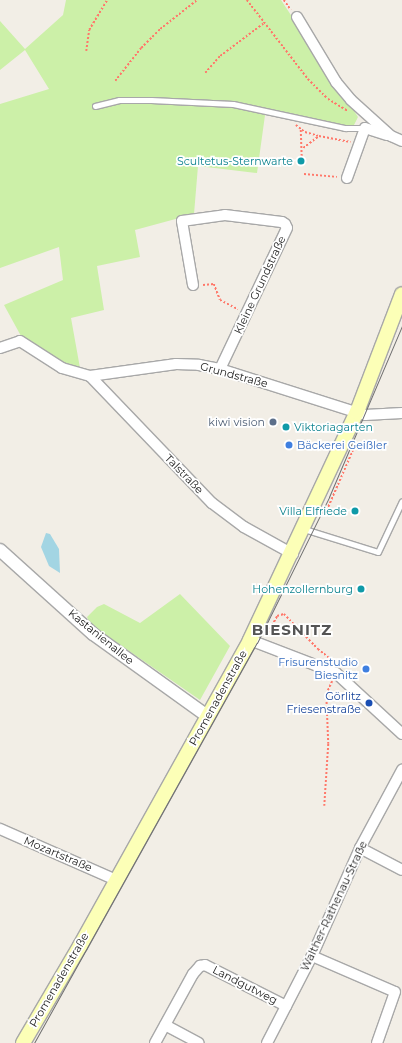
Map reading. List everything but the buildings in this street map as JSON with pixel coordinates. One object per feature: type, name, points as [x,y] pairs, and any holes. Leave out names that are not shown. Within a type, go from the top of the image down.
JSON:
[{"type":"main road","name":"Promenadenstraße","points":[[22,1043],[116,880],[207,716],[256,643],[293,554],[357,412],[402,294]]},
{"type":"street","points":[[297,17],[336,82],[351,100],[391,136]]},
{"type":"street","points":[[347,178],[365,128],[402,141]]},
{"type":"street","name":"Kleine Grundstraße","points":[[193,285],[182,221],[225,215],[282,222],[287,228],[220,369]]},
{"type":"street","name":"Grundstraße","points":[[0,348],[20,341],[62,368],[90,376],[176,364],[220,369],[369,415],[402,413]]},
{"type":"street","name":"Talstraße","points":[[90,376],[212,503],[244,527],[293,554]]},
{"type":"street","name":"Kastanienallee","points":[[0,550],[93,634],[207,716]]},
{"type":"street","points":[[256,643],[327,668],[345,680],[402,734]]},
{"type":"street","name":"Walther-Rathenau-Straße","points":[[267,1043],[312,956],[360,848],[402,770]]},
{"type":"street","name":"Mozartstraße","points":[[0,829],[116,880]]},
{"type":"street","points":[[360,848],[402,870]]},
{"type":"street","points":[[312,956],[398,991],[377,1043]]},
{"type":"street","name":"Landgutweg","points":[[156,1043],[193,974],[200,966],[205,965],[286,1006]]},
{"type":"street","points":[[165,1025],[199,1043]]},
{"type":"lane","points":[[95,106],[119,100],[226,103],[345,128],[365,128]]},
{"type":"lane","points":[[304,529],[378,552],[402,501]]},
{"type":"path","points":[[86,51],[88,30],[107,0]]},
{"type":"path","points":[[115,82],[155,33],[196,0]]},
{"type":"path","points":[[247,0],[264,23],[328,100],[353,114]]},
{"type":"path","points":[[284,0],[297,17]]},
{"type":"path","points":[[205,73],[220,56],[264,23]]},
{"type":"path","points":[[296,125],[301,130],[319,136],[359,143]]},
{"type":"path","points":[[301,130],[303,148],[302,158]]},
{"type":"path","points":[[303,148],[319,136]]},
{"type":"path","points":[[304,174],[347,178]]},
{"type":"path","points":[[193,285],[214,284],[220,300],[246,313]]},
{"type":"path","points":[[328,506],[356,444]]},
{"type":"path","points":[[256,643],[277,616],[284,614],[318,650],[331,659],[324,674],[333,680],[326,694],[328,744],[324,806]]},
{"type":"green space","points":[[66,0],[281,0],[358,117],[353,127],[266,108],[257,173],[198,166],[194,214],[135,230],[140,257],[97,266],[104,310],[71,318],[80,368],[66,365],[21,336],[4,305],[63,280],[59,247],[0,268],[0,104],[49,89],[25,50],[0,70],[0,21],[25,49],[63,15]]},
{"type":"green space","points":[[180,594],[230,646],[200,700],[90,624],[87,617],[97,607],[104,604],[140,623]]},
{"type":"water","points":[[46,533],[50,534],[59,549],[60,573],[49,566],[41,547]]},
{"type":"tram line","points":[[34,1043],[257,643],[329,497],[402,326]]},
{"type":"place","name":"Scultetus-Sternwarte","points":[[301,161]]},
{"type":"place","name":"kiwi vision","points":[[273,422]]},
{"type":"place","name":"Viktoriagarten","points":[[286,427]]},
{"type":"place","name":"Bäckerei Geißler","points":[[289,445]]},
{"type":"place","name":"Villa Elfriede","points":[[355,511]]},
{"type":"place","name":"Hohenzollernburg","points":[[361,589]]},
{"type":"place","name":"Frisurenstudio Biesnitz","points":[[366,669]]},
{"type":"place","name":"Görlitz Friesenstraße","points":[[369,703]]},
{"type":"district","name":"BIESNITZ","points":[[292,630]]}]
